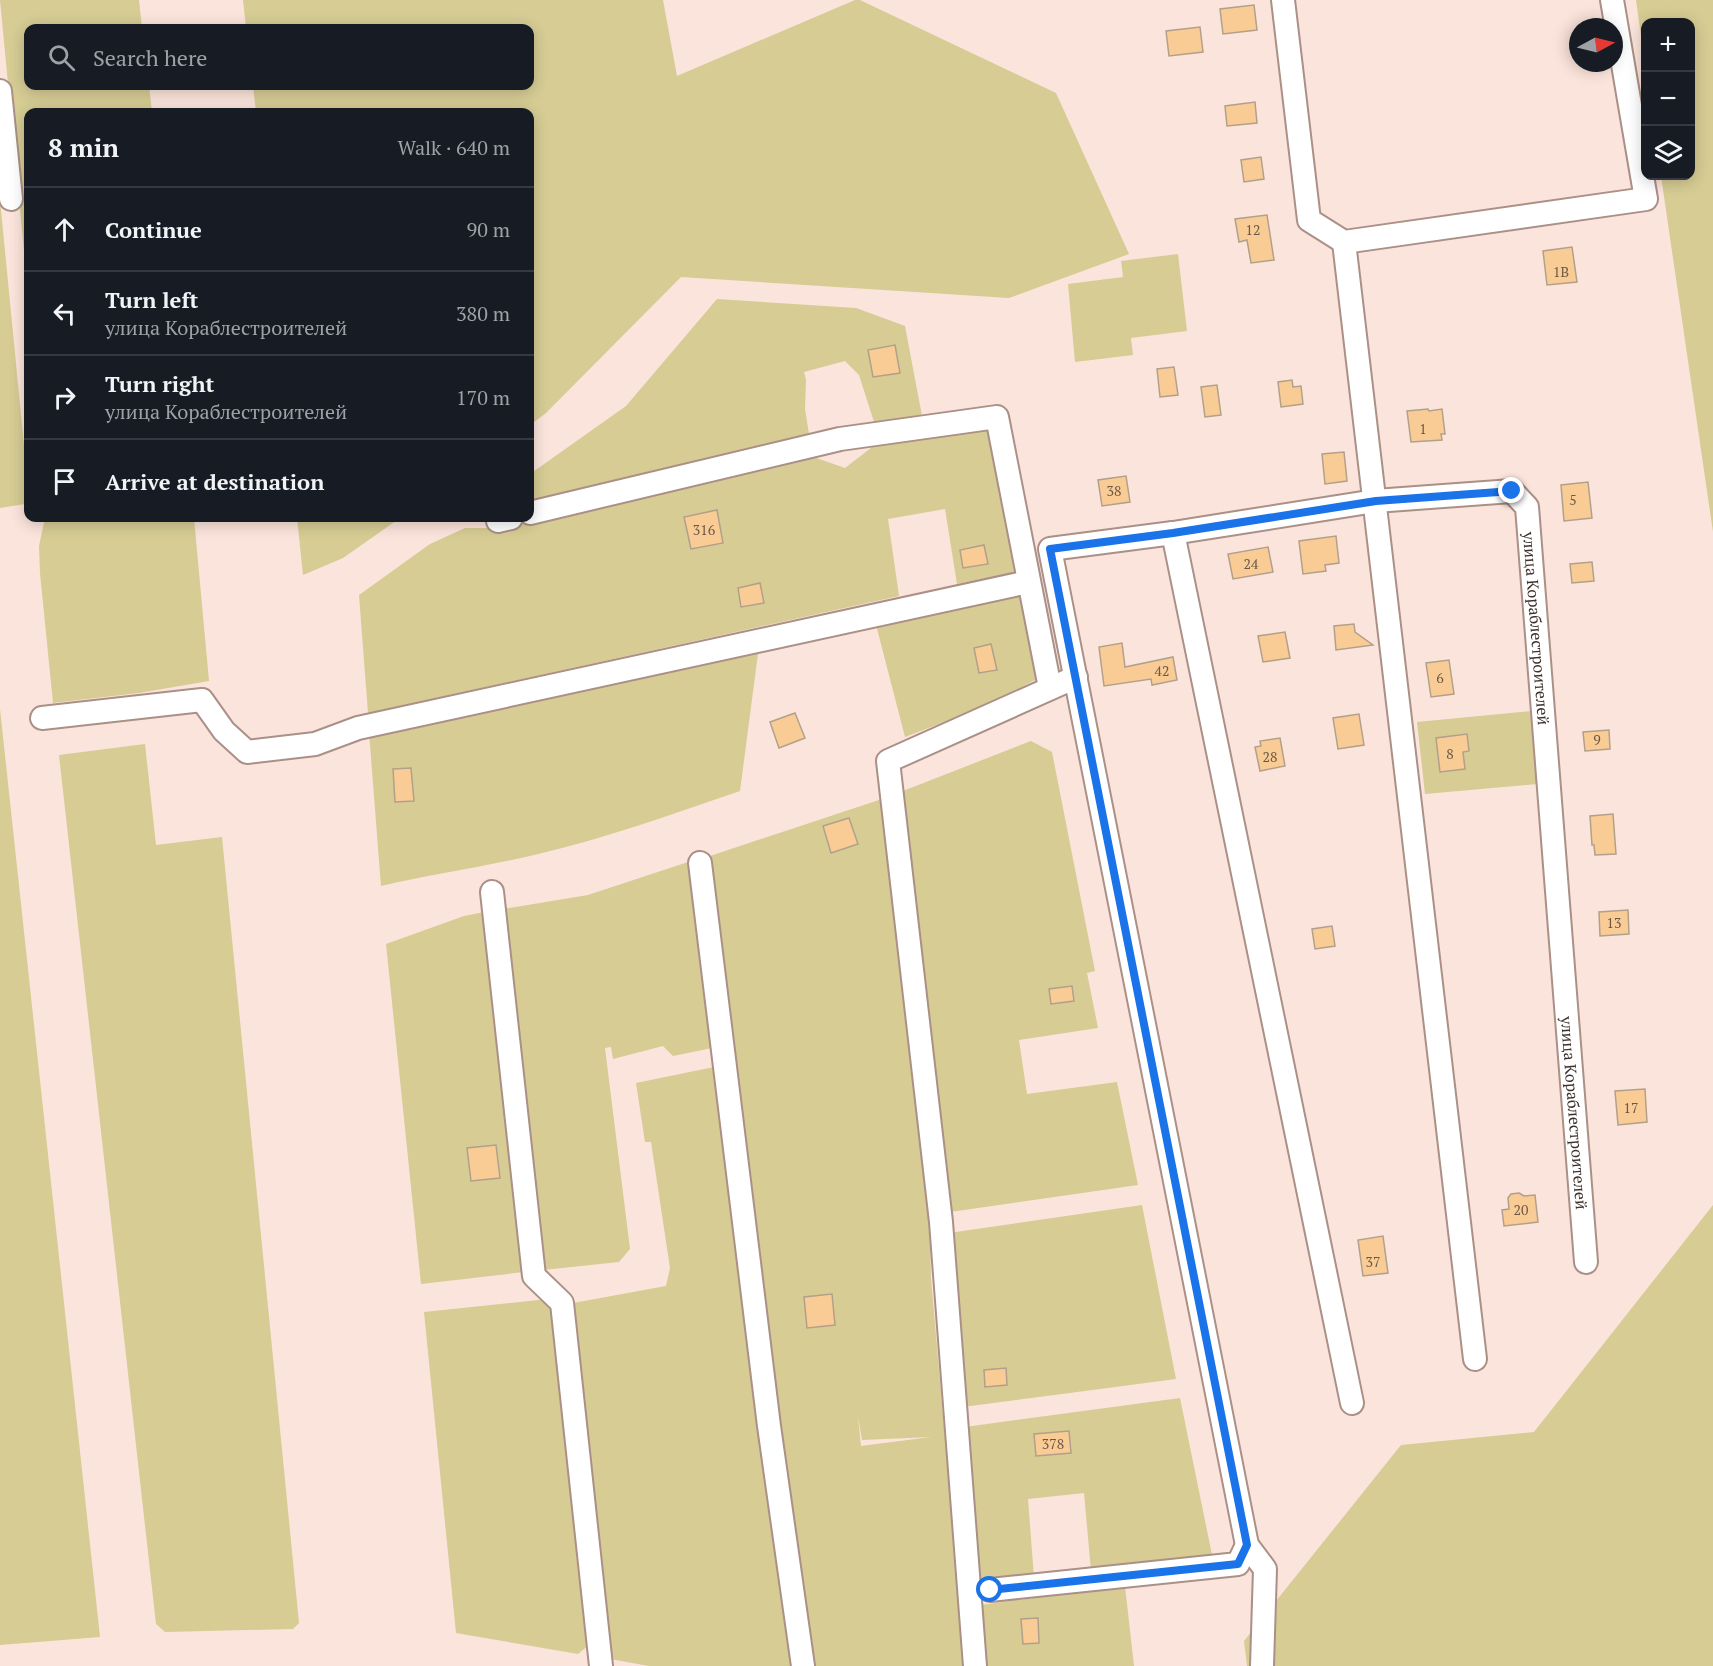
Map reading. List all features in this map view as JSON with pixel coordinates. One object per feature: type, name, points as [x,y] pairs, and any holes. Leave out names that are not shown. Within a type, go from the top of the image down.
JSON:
[{"type":"street","points":[[1283,0],[1309,220],[1344,242],[1646,199],[1612,0]]},
{"type":"street","points":[[0,92],[11,199]]},
{"type":"street","points":[[1344,242],[1475,1359]]},
{"type":"street","points":[[534,512],[840,439],[997,417],[1050,688]]},
{"type":"street","name":"улица Кораблестроителей","points":[[1262,1666],[1265,1569],[1247,1545],[1050,549],[1173,533],[1376,501],[1512,491],[1527,507],[1586,1262]]},
{"type":"street","points":[[1173,533],[1352,1403]]},
{"type":"street","points":[[42,718],[202,700],[224,731],[247,752],[315,744],[358,728],[1028,582]]},
{"type":"street","points":[[975,1666],[941,1222],[888,761],[1076,677]]},
{"type":"street","points":[[700,863],[769,1426],[803,1666]]},
{"type":"street","points":[[492,892],[534,1276],[562,1303],[601,1666]]},
{"type":"street","points":[[990,1590],[1238,1564],[1247,1545]]},
{"type":"shaded area","points":[[0,0],[139,0],[142,24],[24,24],[24,90],[149,90],[152,108],[24,108],[24,251]]},
{"type":"shaded area","points":[[243,0],[663,0],[677,76],[855,0],[860,0],[1056,93],[1129,254],[1009,298],[681,277],[546,413],[534,422],[534,108],[256,108],[253,90],[534,90],[534,24],[246,24]]},
{"type":"shaded area","points":[[1636,0],[1713,0],[1713,532],[1662,180],[1695,180],[1695,18],[1641,18],[1641,36]]},
{"type":"shaded area","points":[[0,200],[24,445],[24,504],[0,508]]},
{"type":"shaded area","points":[[1178,254],[1187,331],[1131,338],[1133,355],[1075,362],[1068,284],[1123,277],[1121,261]]},
{"type":"shaded area","points":[[717,299],[856,308],[905,326],[922,416],[875,425],[859,375],[845,361],[804,372],[805,409],[809,434],[534,500],[534,471],[626,406]]},
{"type":"shaded area","points":[[989,424],[1017,572],[957,584],[945,509],[888,519],[899,596],[368,713],[359,595],[430,544],[465,528],[499,528],[534,522],[534,520],[805,454],[845,468],[876,444]]},
{"type":"shaded area","points":[[44,522],[194,522],[209,681],[139,693],[53,703],[39,546]]},
{"type":"shaded area","points":[[297,522],[394,522],[343,558],[303,575]]},
{"type":"shaded area","points":[[1020,591],[1037,679],[978,709],[905,737],[875,621]]},
{"type":"shaded area","points":[[759,646],[740,791],[638,826],[560,849],[381,886],[369,732]]},
{"type":"shaded area","points":[[0,709],[100,1637],[0,1645]]},
{"type":"shaded area","points":[[1532,711],[1538,784],[1425,794],[1417,722]]},
{"type":"shaded area","points":[[1031,741],[1052,752],[1095,971],[1087,973],[1098,1028],[1019,1040],[1027,1094],[1117,1082],[1138,1185],[950,1212],[903,791]]},
{"type":"shaded area","points":[[145,744],[156,845],[222,837],[299,1623],[293,1629],[165,1632],[156,1624],[59,755]]},
{"type":"shaded area","points":[[885,798],[929,1194],[931,1278],[965,1666],[814,1666],[759,1262],[710,856]],"holes":[[[858,1416],[862,1440],[931,1437],[861,1446]]]},
{"type":"shaded area","points":[[691,861],[712,1048],[673,1056],[663,1046],[613,1059],[611,1047],[605,1048],[630,1249],[619,1262],[543,1270],[503,909],[588,895]]},
{"type":"shaded area","points":[[484,912],[524,1272],[421,1284],[386,944],[464,916]]},
{"type":"shaded area","points":[[714,1067],[794,1666],[649,1666],[610,1659],[573,1303],[666,1286],[670,1268],[651,1142],[645,1142],[636,1083]]},
{"type":"shaded area","points":[[1142,1205],[1176,1379],[963,1407],[949,1233]]},
{"type":"shaded area","points":[[1713,1205],[1713,1666],[1247,1666],[1244,1641],[1401,1445],[1534,1432]]},
{"type":"shaded area","points":[[548,1299],[553,1305],[590,1644],[578,1654],[456,1633],[424,1312]]},
{"type":"shaded area","points":[[1180,1398],[1212,1555],[1091,1571],[1084,1493],[1028,1499],[1034,1578],[978,1585],[965,1427]]},
{"type":"shaded area","points":[[1125,1586],[1134,1666],[985,1666],[980,1605]]},
{"type":"building","points":[[1254,5],[1257,30],[1223,34],[1220,9]]},
{"type":"building","points":[[1200,27],[1203,52],[1169,56],[1166,31]]},
{"type":"building","points":[[1255,102],[1257,123],[1227,126],[1225,106]]},
{"type":"building","points":[[1261,157],[1264,179],[1244,182],[1241,160]]},
{"type":"building","points":[[1267,215],[1274,260],[1251,263],[1247,240],[1239,242],[1235,219]]},
{"type":"building","points":[[1572,247],[1577,282],[1547,285],[1543,251]]},
{"type":"building","points":[[895,345],[900,373],[873,377],[868,350]]},
{"type":"building","points":[[1174,367],[1178,395],[1160,397],[1157,369]]},
{"type":"building","points":[[1292,380],[1293,387],[1301,386],[1303,404],[1281,407],[1278,382]]},
{"type":"building","points":[[1217,385],[1221,415],[1205,417],[1201,387]]},
{"type":"building","points":[[1428,409],[1429,411],[1442,409],[1445,434],[1441,434],[1442,440],[1411,442],[1407,411]]},
{"type":"building","points":[[1344,452],[1347,481],[1325,484],[1322,454]]},
{"type":"building","points":[[1126,476],[1130,502],[1102,506],[1098,480]]},
{"type":"building","points":[[1588,482],[1592,518],[1564,521],[1561,485]]},
{"type":"building","points":[[717,510],[723,543],[691,549],[684,517]]},
{"type":"building","points":[[1336,536],[1339,563],[1325,565],[1326,571],[1303,574],[1299,541]]},
{"type":"building","points":[[984,545],[988,564],[963,568],[960,550]]},
{"type":"building","points":[[1268,547],[1273,572],[1233,579],[1228,554]]},
{"type":"building","points":[[1592,562],[1594,581],[1572,583],[1570,564]]},
{"type":"building","points":[[760,583],[764,603],[741,607],[738,588]]},
{"type":"building","points":[[1354,624],[1355,632],[1373,645],[1336,650],[1334,626]]},
{"type":"building","points":[[1285,632],[1290,658],[1263,662],[1258,636]]},
{"type":"building","points":[[1122,643],[1125,667],[1173,657],[1177,680],[1152,685],[1151,679],[1104,686],[1099,647]]},
{"type":"building","points":[[991,644],[997,670],[979,673],[974,648]]},
{"type":"building","points":[[1449,660],[1454,694],[1431,697],[1426,663]]},
{"type":"building","points":[[795,713],[805,738],[779,748],[770,722]]},
{"type":"building","points":[[1359,714],[1364,745],[1338,749],[1333,718]]},
{"type":"building","points":[[1609,730],[1610,749],[1585,751],[1583,732]]},
{"type":"building","points":[[1467,734],[1469,751],[1463,752],[1465,769],[1440,772],[1436,738]]},
{"type":"building","points":[[1280,738],[1285,766],[1260,771],[1255,747],[1261,746],[1260,741]]},
{"type":"building","points":[[411,768],[414,801],[395,802],[393,769]]},
{"type":"building","points":[[1613,814],[1616,854],[1595,855],[1590,816]]},
{"type":"building","points":[[849,818],[858,844],[831,853],[823,826]]},
{"type":"building","points":[[1628,910],[1629,934],[1600,936],[1599,912]]},
{"type":"building","points":[[1332,926],[1335,946],[1315,949],[1312,929]]},
{"type":"building","points":[[1072,986],[1074,1001],[1051,1004],[1049,989]]},
{"type":"building","points":[[1645,1089],[1647,1122],[1618,1125],[1615,1091]]},
{"type":"building","points":[[496,1145],[500,1178],[471,1181],[467,1148]]},
{"type":"building","points":[[1519,1193],[1524,1196],[1535,1195],[1538,1222],[1504,1226],[1502,1210],[1509,1209],[1508,1198],[1511,1194]]},
{"type":"building","points":[[1383,1236],[1388,1273],[1363,1276],[1358,1240]]},
{"type":"building","points":[[832,1294],[835,1325],[807,1328],[804,1297]]},
{"type":"building","points":[[1006,1368],[1007,1385],[985,1387],[984,1370]]},
{"type":"building","points":[[1069,1431],[1071,1453],[1036,1456],[1034,1434]]},
{"type":"building","points":[[1038,1618],[1039,1643],[1023,1644],[1021,1619]]},
{"type":"route","points":[[990,1590],[1238,1564],[1247,1545],[1050,549],[1173,533],[1376,501],[1512,491]]}]
